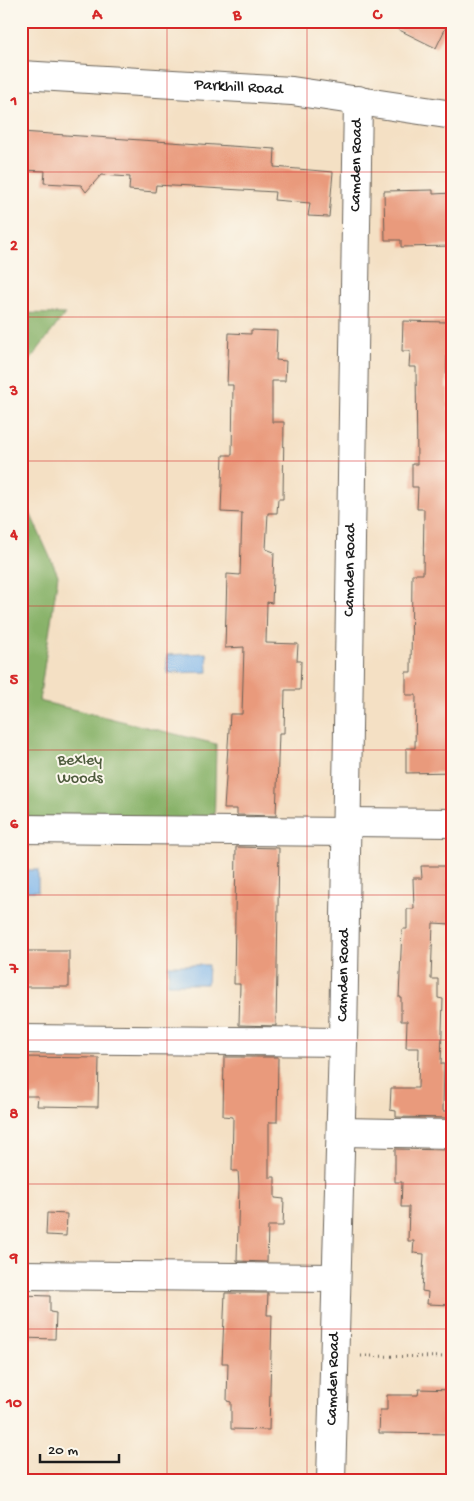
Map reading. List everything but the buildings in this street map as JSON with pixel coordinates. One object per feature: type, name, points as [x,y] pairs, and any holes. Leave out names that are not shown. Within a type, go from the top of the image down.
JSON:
[{"type":"street","name":"Parkhill Road","points":[[21,75],[292,91],[453,115]]},
{"type":"street","name":"Camden Road","points":[[331,1480],[343,1042],[358,100]]},
{"type":"street","points":[[21,829],[347,827],[453,823]]},
{"type":"street","name":"Camden Road","points":[[21,1040],[343,1042]]},
{"type":"street","points":[[341,1132],[453,1134]]},
{"type":"street","points":[[21,1275],[336,1278]]},
{"type":"path","points":[[334,1356],[453,1357]]},
{"type":"green space","points":[[21,313],[65,314],[21,372]]},
{"type":"green space","name":"Bexley Woods","points":[[21,493],[58,575],[39,701],[216,744],[214,833],[21,827]]},
{"type":"water","points":[[207,653],[208,672],[167,673],[167,655]]},
{"type":"water","points":[[21,870],[38,870],[38,891],[21,891]]},
{"type":"water","points":[[169,965],[208,965],[207,984],[168,984]]}]
